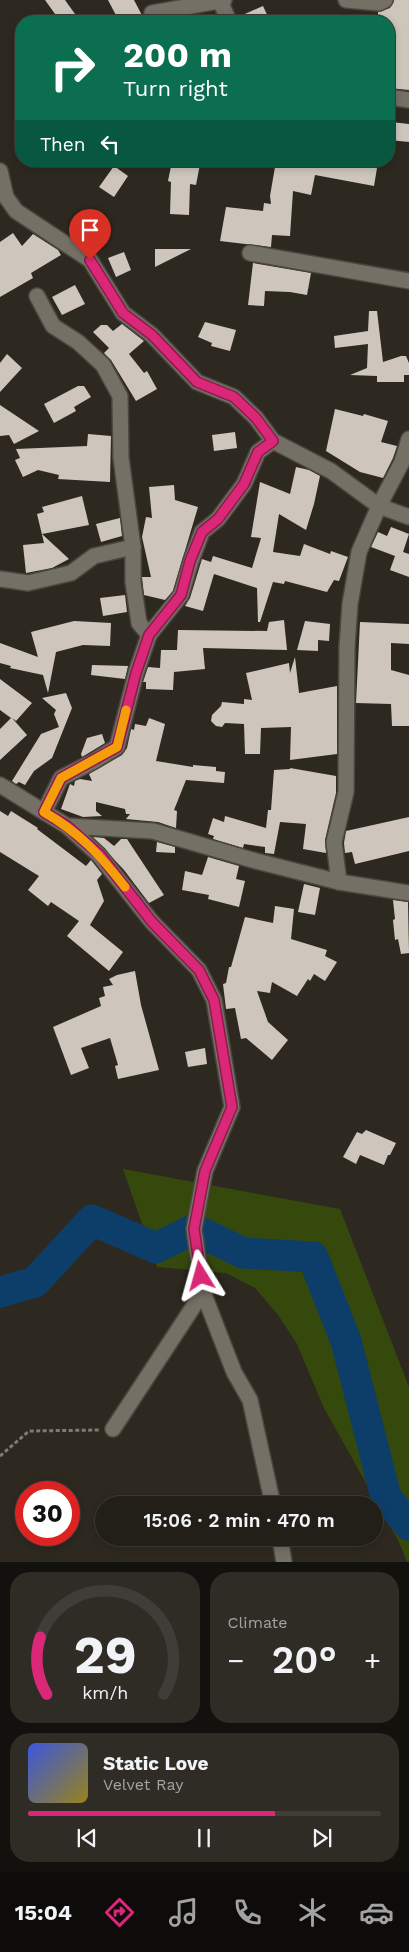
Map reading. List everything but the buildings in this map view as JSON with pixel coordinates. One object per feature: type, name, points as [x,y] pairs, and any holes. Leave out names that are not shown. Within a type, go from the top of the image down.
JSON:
[{"type":"street","points":[[346,0],[379,3],[385,0]]},
{"type":"street","points":[[152,13],[191,3],[222,1],[227,15]]},
{"type":"street","points":[[395,98],[409,100]]},
{"type":"street","points":[[0,171],[6,197],[16,211],[90,260],[123,313],[152,335],[197,382],[234,397],[256,418],[273,441],[331,471],[379,506],[409,517]]},
{"type":"street","points":[[250,253],[409,281]]},
{"type":"street","points":[[37,296],[54,326],[78,342],[103,365],[120,396],[121,458],[133,547],[133,582],[139,623],[149,635]]},
{"type":"street","points":[[339,882],[334,842],[346,792],[347,647],[350,604],[358,552],[402,462],[409,438]]},
{"type":"street","points":[[44,812],[61,778],[117,747],[136,673],[149,635],[181,595],[190,561],[202,532],[218,519],[244,484],[258,452],[273,441]]},
{"type":"street","points":[[0,579],[28,583],[71,573],[94,556],[133,547]]},
{"type":"street","points":[[0,785],[67,826],[100,855],[152,922],[199,970],[214,1000],[232,1107],[205,1171],[194,1229],[203,1292],[234,1372],[250,1400],[271,1496]]},
{"type":"street","points":[[67,826],[153,831],[256,861],[339,882],[409,893]]},
{"type":"street","points":[[112,1429],[203,1292]]},
{"type":"street","points":[[281,1546],[284,1562]]},
{"type":"path","points":[[0,1456],[29,1431],[112,1429]]},
{"type":"green space","points":[[123,1169],[340,1209],[409,1387],[409,1562],[407,1562],[398,1540],[383,1513],[383,1496],[373,1496],[324,1408],[297,1344],[278,1315],[255,1288],[226,1273],[157,1267]]},
{"type":"waterway","points":[[0,1292],[35,1282],[92,1220],[156,1248],[194,1229],[243,1253],[313,1257],[346,1341],[386,1497],[409,1525]]},
{"type":"slow traffic","points":[[125,887],[100,855],[67,826],[44,812],[61,778],[117,747],[126,710]]},
{"type":"route","points":[[90,260],[123,313],[152,335],[197,382],[234,397],[256,418],[273,441],[258,452],[244,484],[218,519],[202,532],[190,561],[181,595],[149,635],[136,673],[117,747],[61,778],[44,812],[67,826],[100,855],[152,922],[199,970],[214,1000],[232,1107],[205,1171],[194,1229],[201,1276]]}]
